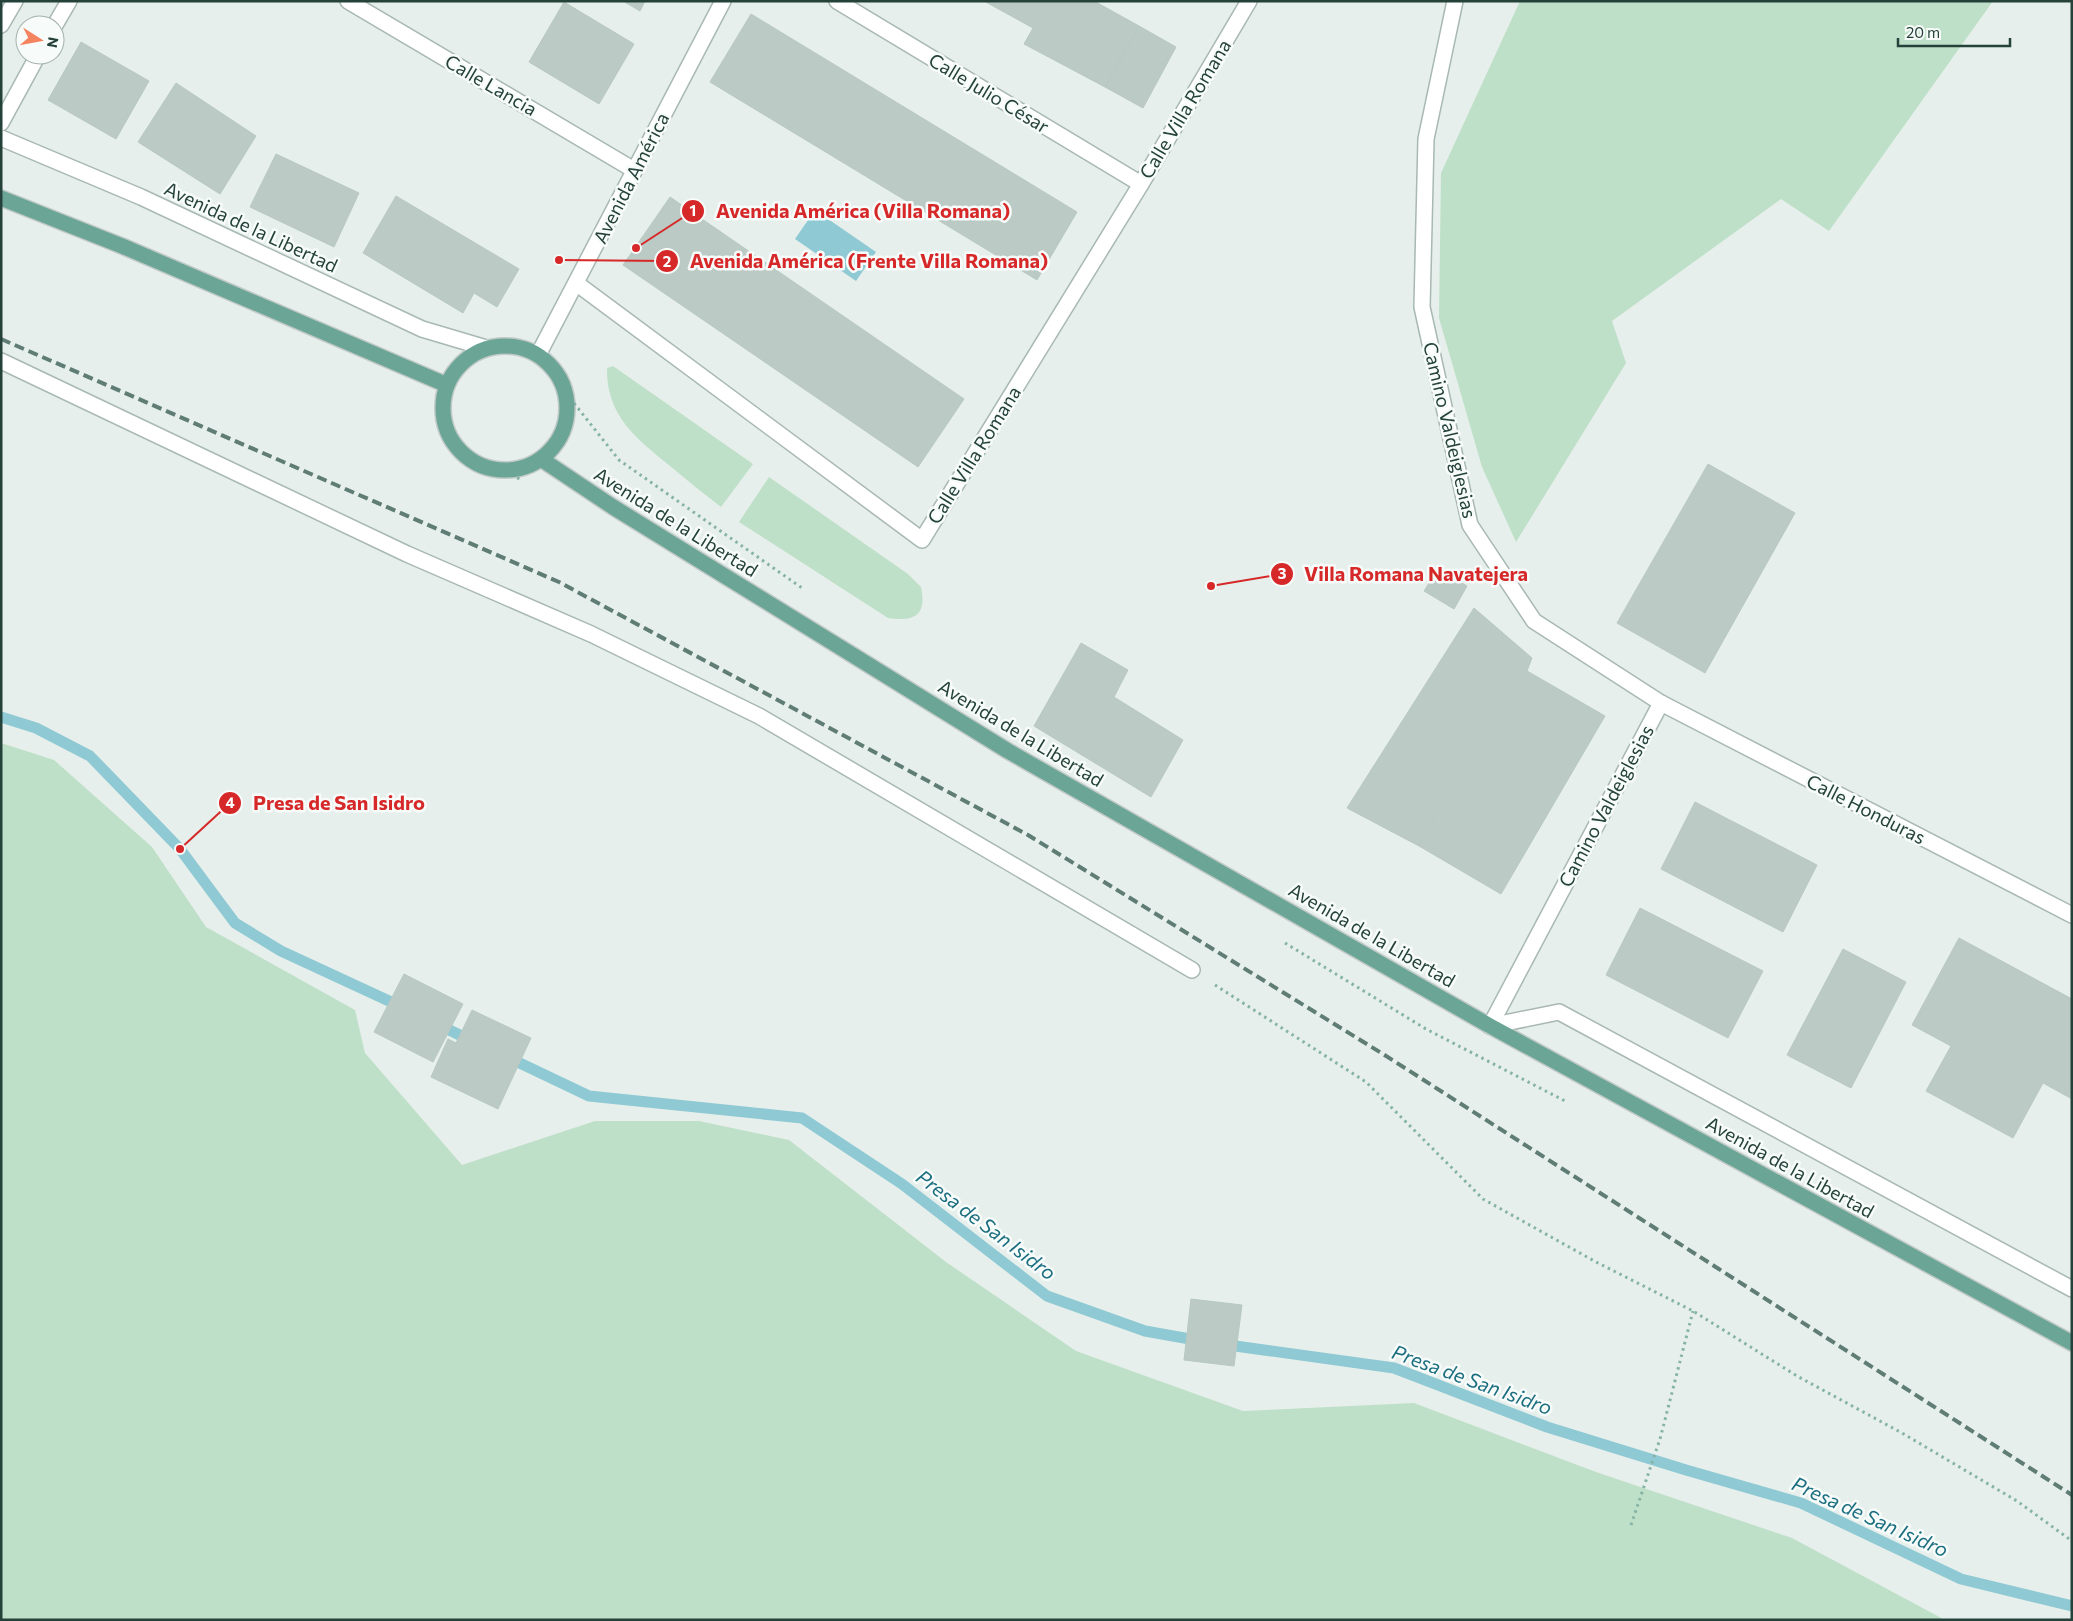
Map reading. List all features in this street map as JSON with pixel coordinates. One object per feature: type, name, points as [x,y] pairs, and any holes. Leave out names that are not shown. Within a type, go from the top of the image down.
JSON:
[{"type":"main road","points":[[1,198],[122,246],[447,385]]},
{"type":"main road","points":[[502,345],[517,346],[538,355],[559,376],[566,394],[568,412],[563,430],[554,446],[541,459],[525,467],[506,471],[486,468],[468,458],[454,444],[445,425],[442,405],[447,385],[456,369],[470,356],[486,348],[502,345]]},
{"type":"main road","name":"Avenida de la Libertad","points":[[541,459],[613,508],[1008,750],[1490,1026],[2072,1343]]},
{"type":"street","points":[[1,25],[15,1]]},
{"type":"street","points":[[61,15],[69,1]]},
{"type":"street","name":"Calle Lancia","points":[[348,1],[634,170]]},
{"type":"street","name":"Avenida América","points":[[538,355],[723,1]]},
{"type":"street","name":"Calle Julio César","points":[[837,1],[1141,184]]},
{"type":"street","name":"Calle Villa Romana","points":[[576,283],[922,540],[1141,184],[1249,1]]},
{"type":"street","name":"Camino Valdeiglesias","points":[[1455,4],[1426,139],[1422,307],[1470,525],[1534,621],[1661,703],[1490,1026]]},
{"type":"street","points":[[1,123],[33,65]]},
{"type":"street","name":"Avenida de la Libertad","points":[[1,138],[141,197],[422,329],[486,348]]},
{"type":"street","points":[[1,362],[407,554],[591,634],[759,716],[1192,970]]},
{"type":"street","name":"Calle Honduras","points":[[1661,703],[2072,915]]},
{"type":"street","name":"Avenida de la Libertad","points":[[1490,1026],[1559,1012],[2072,1289]]},
{"type":"path","points":[[1192,970],[1366,1082],[1483,1199],[1596,1262],[1693,1311],[1797,1376],[1902,1433],[2017,1501],[2072,1541]]},
{"type":"path","points":[[1630,1525],[1658,1445],[1693,1311]]},
{"type":"green space","points":[[1520,1],[1993,1],[1829,231],[1781,199],[1612,321],[1626,363],[1516,542],[1482,467],[1439,318],[1441,173]]},
{"type":"green space","points":[[613,366],[753,464],[721,507],[646,446],[626,425],[612,400],[608,385],[607,368]]},
{"type":"green space","points":[[769,477],[908,574],[921,587],[922,605],[920,611],[911,618],[888,618],[739,522]]},
{"type":"green space","points":[[1,743],[54,760],[152,847],[206,927],[355,1010],[365,1053],[462,1165],[595,1121],[699,1121],[789,1140],[946,1262],[1076,1351],[1243,1411],[1414,1403],[1596,1472],[1792,1538],[1945,1620],[1,1620]]},
{"type":"water","points":[[815,210],[876,252],[856,281],[795,239]]},
{"type":"building","points":[[623,1],[645,1],[640,11]]},
{"type":"building","points":[[984,1],[1094,1],[1139,26],[1105,87],[1024,44],[1033,28]]},
{"type":"building","points":[[564,2],[634,44],[599,104],[529,62]]},
{"type":"building","points":[[751,14],[1077,212],[1037,280],[710,82]]},
{"type":"building","points":[[1139,26],[1176,47],[1143,108],[1105,87]]},
{"type":"building","points":[[81,42],[149,81],[116,139],[48,100]]},
{"type":"building","points":[[176,83],[256,136],[220,194],[138,142]]},
{"type":"building","points":[[276,154],[359,193],[334,247],[250,207]]},
{"type":"building","points":[[396,196],[519,269],[497,307],[474,293],[463,313],[363,253]]},
{"type":"building","points":[[670,197],[964,399],[918,467],[623,265]]},
{"type":"building","points":[[1708,464],[1795,513],[1705,673],[1617,623]]},
{"type":"building","points":[[1438,569],[1467,586],[1454,609],[1424,591]]},
{"type":"building","points":[[1474,608],[1532,658],[1527,671],[1522,668],[1419,846],[1347,808]]},
{"type":"building","points":[[1081,643],[1128,670],[1114,697],[1183,740],[1151,797],[1034,726]]},
{"type":"building","points":[[1522,668],[1605,716],[1501,894],[1419,846]]},
{"type":"building","points":[[1695,802],[1817,865],[1783,932],[1661,869]]},
{"type":"building","points":[[1640,908],[1763,971],[1728,1038],[1606,975]]},
{"type":"building","points":[[1959,938],[2072,999],[2072,1099],[2043,1083],[2013,1138],[1926,1091],[1951,1046],[1912,1025]]},
{"type":"building","points":[[1843,949],[1906,982],[1851,1088],[1787,1055]]},
{"type":"building","points":[[404,974],[463,1004],[433,1062],[374,1032]]},
{"type":"building","points":[[472,1010],[531,1038],[498,1109],[431,1077],[448,1039],[456,1043]]},
{"type":"building","points":[[1191,1299],[1242,1305],[1234,1366],[1184,1360]]},
{"type":"waterway","name":"Presa de San Isidro","points":[[1,717],[36,728],[90,756],[180,849],[235,923],[281,951],[402,1007]]},
{"type":"waterway","name":"Presa de San Isidro","points":[[437,1024],[474,1042]]},
{"type":"waterway","name":"Presa de San Isidro","points":[[507,1057],[589,1096],[802,1118],[902,1184],[1047,1296],[1145,1331],[1201,1341]]},
{"type":"waterway","name":"Presa de San Isidro","points":[[1221,1344],[1394,1368],[1547,1427],[1801,1503],[1961,1579],[2072,1606]]},
{"type":"railway","points":[[1,339],[559,582],[1028,835],[1383,1054],[2072,1495]]},
{"type":"place","name":"Avenida América (Villa Romana)","points":[[636,248]]},
{"type":"place","name":"Avenida América (Frente Villa Romana)","points":[[559,260]]},
{"type":"place","name":"Villa Romana Navatejera","points":[[1211,586]]},
{"type":"place","name":"Presa de San Isidro","points":[[180,849]]}]
